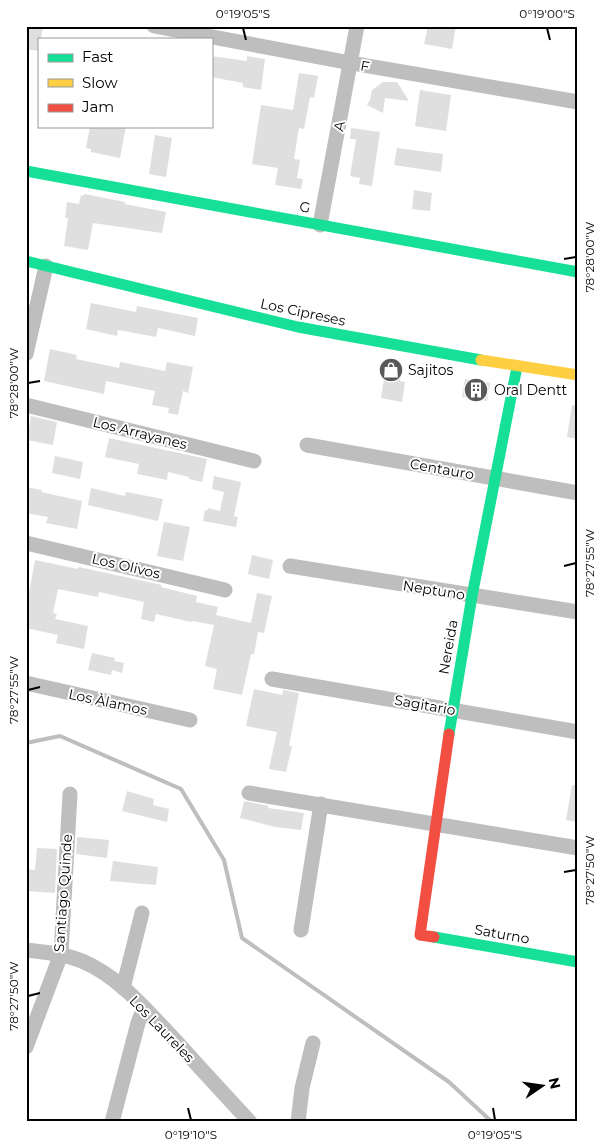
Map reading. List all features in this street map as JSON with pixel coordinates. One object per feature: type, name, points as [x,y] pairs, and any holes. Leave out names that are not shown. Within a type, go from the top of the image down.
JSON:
[{"type":"street","name":"F","points":[[154,26],[351,63],[578,102]]},
{"type":"street","name":"A","points":[[320,225],[357,26]]},
{"type":"street","name":"G","points":[[26,172],[578,272]]},
{"type":"street","name":"Los Cipreses","points":[[26,261],[298,327],[517,367],[578,375]]},
{"type":"street","points":[[26,354],[46,266]]},
{"type":"street","name":"Nereida","points":[[420,935],[452,710],[472,596],[517,367]]},
{"type":"street","name":"Los Arrayanes","points":[[26,405],[254,461]]},
{"type":"street","name":"Centauro","points":[[307,446],[578,493]]},
{"type":"street","name":"Los Olivos","points":[[26,543],[225,590]]},
{"type":"street","name":"Neptuno","points":[[290,566],[578,612]]},
{"type":"street","name":"Sagitario","points":[[272,679],[578,732]]},
{"type":"street","name":"Los Àlamos","points":[[26,683],[190,720]]},
{"type":"street","points":[[249,793],[578,848]]},
{"type":"street","name":"Santiago Quinde","points":[[26,1047],[61,954],[70,794]]},
{"type":"street","points":[[301,930],[320,804]]},
{"type":"street","points":[[123,988],[142,913]]},
{"type":"street","name":"Saturno","points":[[420,935],[578,962]]},
{"type":"street","name":"Los Laureles","points":[[26,950],[61,954],[92,966],[123,988],[250,1122]]},
{"type":"street","points":[[112,1122],[138,1023],[144,1008]]},
{"type":"street","points":[[298,1122],[302,1088],[313,1043]]},
{"type":"building","points":[[26,26],[43,26],[41,38],[38,38],[38,51],[26,49]]},
{"type":"building","points":[[428,26],[456,26],[452,49],[424,44]]},
{"type":"building","points":[[212,56],[247,61],[247,56],[265,59],[261,90],[243,87],[243,83],[212,77]]},
{"type":"building","points":[[299,73],[318,76],[314,98],[310,97],[304,129],[299,128],[294,159],[300,160],[297,178],[303,179],[301,189],[275,185],[278,168],[252,164],[261,105],[293,110]]},
{"type":"building","points":[[383,82],[397,82],[409,101],[385,98],[383,113],[367,105],[372,90]]},
{"type":"building","points":[[420,90],[451,95],[446,131],[415,126]]},
{"type":"building","points":[[90,128],[126,128],[120,158],[91,152],[91,149],[86,148]]},
{"type":"building","points":[[351,128],[380,132],[372,186],[359,184],[360,178],[350,176],[356,139],[350,139]]},
{"type":"building","points":[[155,135],[172,138],[166,177],[149,174]]},
{"type":"building","points":[[397,148],[443,154],[441,172],[394,165]]},
{"type":"building","points":[[414,190],[432,193],[430,211],[412,209]]},
{"type":"building","points":[[84,194],[166,212],[162,233],[93,223],[88,250],[64,246],[68,218],[65,218],[67,202],[79,204],[81,195],[84,196]]},
{"type":"building","points":[[91,303],[136,312],[137,306],[198,318],[195,336],[158,328],[156,337],[118,330],[117,336],[86,329]]},
{"type":"building","points":[[50,349],[77,355],[76,359],[119,368],[120,362],[165,371],[167,362],[193,367],[188,393],[183,391],[178,415],[168,413],[169,408],[152,405],[155,391],[106,381],[104,394],[44,381]]},
{"type":"building","points":[[386,365],[398,367],[397,375],[401,376],[400,381],[405,382],[402,402],[381,398]]},
{"type":"building","name":"Oral Dentt","points":[[465,379],[490,383],[487,401],[462,397]]},
{"type":"building","points":[[572,405],[578,406],[578,439],[567,437]]},
{"type":"building","points":[[31,416],[57,422],[53,445],[27,440]]},
{"type":"building","points":[[109,438],[207,459],[202,482],[168,472],[167,480],[137,474],[139,464],[105,457]]},
{"type":"building","points":[[55,456],[83,462],[80,479],[52,473]]},
{"type":"building","points":[[214,476],[241,482],[234,516],[238,517],[236,527],[203,521],[205,510],[207,511],[208,508],[220,511],[224,492],[212,489]]},
{"type":"building","points":[[26,487],[82,501],[77,529],[46,523],[48,517],[26,513]]},
{"type":"building","points":[[91,488],[125,496],[126,492],[163,499],[158,521],[88,505]]},
{"type":"building","points":[[164,522],[190,527],[183,561],[157,556]]},
{"type":"building","points":[[252,555],[273,560],[269,579],[248,574]]},
{"type":"building","points":[[35,560],[78,569],[79,567],[162,585],[161,587],[197,596],[196,602],[218,607],[216,615],[251,623],[257,593],[272,596],[264,633],[258,632],[254,654],[251,654],[242,695],[213,689],[217,669],[205,666],[214,625],[156,614],[154,622],[141,619],[144,602],[99,592],[98,597],[58,589],[53,613],[57,614],[55,619],[88,626],[84,649],[56,643],[58,635],[26,628],[26,598],[28,598]]},
{"type":"building","points":[[92,653],[115,658],[114,661],[124,663],[122,673],[112,670],[111,675],[88,670]]},
{"type":"building","points":[[254,689],[282,695],[283,690],[299,693],[289,746],[292,746],[286,772],[269,769],[277,732],[246,726]]},
{"type":"building","points":[[572,785],[578,786],[578,822],[566,820]]},
{"type":"building","points":[[127,791],[154,799],[153,805],[169,809],[167,822],[122,811]]},
{"type":"building","points":[[244,801],[269,806],[268,808],[304,813],[301,830],[275,827],[240,818]]},
{"type":"building","points":[[77,837],[109,840],[107,858],[76,854]]},
{"type":"building","points":[[37,848],[57,849],[55,893],[26,891],[26,869],[35,870]]},
{"type":"building","points":[[113,861],[158,867],[156,885],[110,881]]},
{"type":"waterway","points":[[26,743],[60,736],[181,789],[224,860],[242,938],[449,1082],[492,1122]]},
{"type":"traffic: fast","points":[[26,171],[578,272]]},
{"type":"traffic: fast","points":[[26,261],[298,327],[481,360]]},
{"type":"traffic: fast","points":[[449,734],[472,596],[517,367]]},
{"type":"traffic: fast","points":[[434,937],[578,962]]},
{"type":"traffic: slow","points":[[481,360],[578,375]]},
{"type":"traffic: jam","points":[[434,937],[420,935],[449,734]]},
{"type":"place","name":"Sajitos","points":[[391,370]]},
{"type":"place","name":"Oral Dentt","points":[[476,390]]}]
